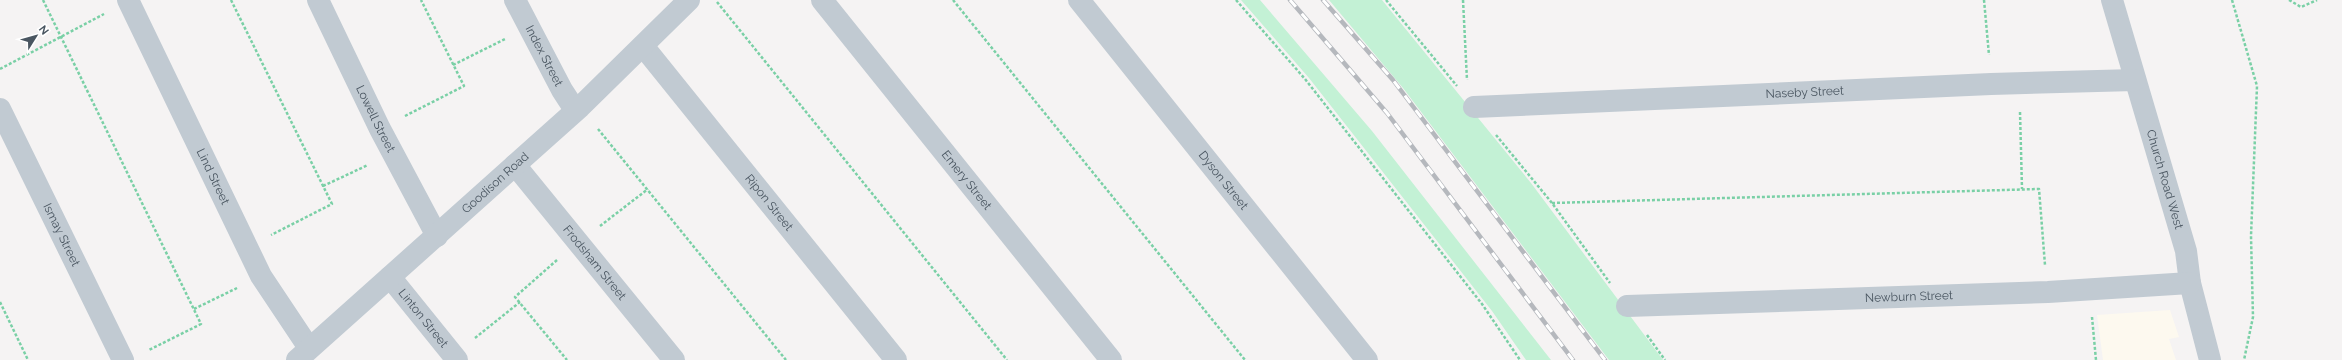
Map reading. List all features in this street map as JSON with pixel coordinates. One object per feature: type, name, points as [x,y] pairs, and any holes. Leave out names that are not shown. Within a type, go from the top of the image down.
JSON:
[{"type":"street","name":"Lind Street","points":[[128,0],[261,276],[303,354]]},
{"type":"street","name":"Lowell Street","points":[[318,0],[380,129],[437,236]]},
{"type":"street","name":"Index Street","points":[[515,0],[528,28],[578,108]]},
{"type":"street","name":"Goodison Road","points":[[303,354],[437,236],[578,108],[689,0]]},
{"type":"street","name":"Emery Street","points":[[822,0],[1111,360]]},
{"type":"street","name":"Dyson Street","points":[[1079,0],[1367,360]]},
{"type":"street","name":"Church Road West","points":[[2112,0],[2186,251],[2190,284],[2210,360]]},
{"type":"street","name":"Ripon Street","points":[[642,46],[896,360]]},
{"type":"street","name":"Naseby Street","points":[[1474,107],[1991,84],[2135,80]]},
{"type":"street","name":"Ismay Street","points":[[0,109],[133,357]]},
{"type":"street","name":"Frodsham Street","points":[[515,165],[674,360]]},
{"type":"street","name":"Linton Street","points":[[390,277],[455,358]]},
{"type":"street","name":"Newburn Street","points":[[1627,306],[2048,292],[2190,284]]},
{"type":"path","points":[[43,0],[201,324],[133,357]]},
{"type":"path","points":[[0,69],[128,0]]},
{"type":"path","points":[[231,0],[332,204],[247,247]]},
{"type":"path","points":[[380,129],[464,86],[422,0]]},
{"type":"path","points":[[715,0],[1007,360]]},
{"type":"path","points":[[953,0],[1245,360]]},
{"type":"path","points":[[1236,0],[1305,79],[1482,304],[1520,360]]},
{"type":"path","points":[[1386,0],[1552,203],[1627,306]]},
{"type":"path","points":[[1464,0],[1467,84],[1474,107]]},
{"type":"path","points":[[1984,0],[1991,84]]},
{"type":"path","points":[[2232,0],[2257,86],[2251,236],[2253,317],[2244,360]]},
{"type":"path","points":[[2289,0],[2301,7],[2317,0]]},
{"type":"path","points":[[453,65],[528,28]]},
{"type":"path","points":[[2020,83],[2022,189]]},
{"type":"path","points":[[578,108],[786,360]]},
{"type":"path","points":[[323,186],[393,153]]},
{"type":"path","points":[[1552,203],[2039,189],[2048,292]]},
{"type":"path","points":[[194,309],[261,276]]},
{"type":"path","points":[[2089,290],[2096,360]]},
{"type":"path","points":[[0,302],[28,360]]},
{"type":"path","points":[[455,358],[520,302]]},
{"type":"shaded area","points":[[2170,310],[2179,337],[2169,339],[2176,360],[2103,360],[2097,315]]},
{"type":"green space","points":[[1241,0],[1260,0],[1372,131],[1551,360],[1526,360],[1492,311],[1309,78]]},
{"type":"green space","points":[[1329,0],[1382,0],[1531,183],[1663,360],[1609,360],[1403,88]]},
{"type":"railway","points":[[1290,0],[1387,113],[1573,360]]},
{"type":"railway","points":[[1323,0],[1393,80],[1605,360]]}]
